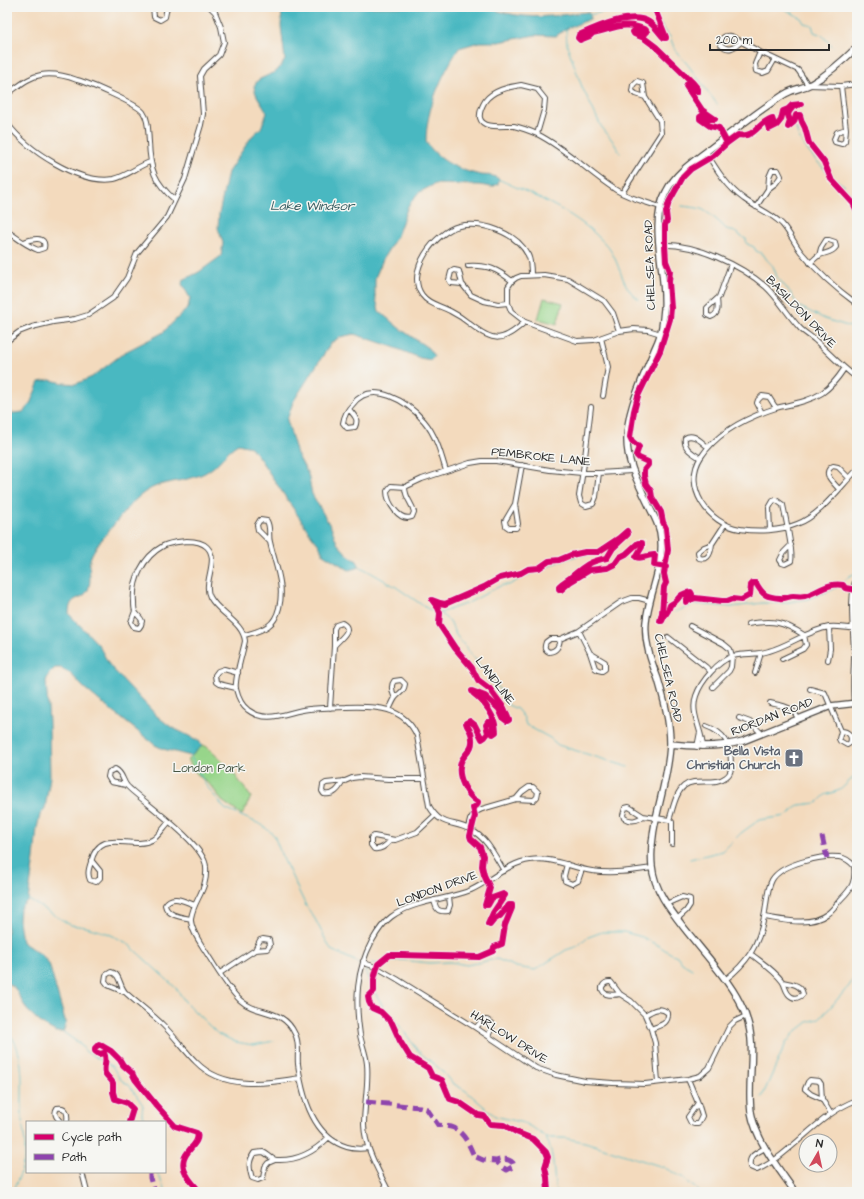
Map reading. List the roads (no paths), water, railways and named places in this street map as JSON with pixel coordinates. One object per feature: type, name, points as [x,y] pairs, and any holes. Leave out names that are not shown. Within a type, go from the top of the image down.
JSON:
[{"type":"street","points":[[153,7],[154,17],[160,20],[165,17],[167,7]]},
{"type":"street","points":[[7,341],[19,332],[32,327],[53,322],[75,320],[88,315],[113,298],[127,278],[138,254],[167,217],[185,179],[201,125],[203,114],[200,76],[204,69],[219,54],[224,42],[215,12],[210,7]]},
{"type":"street","points":[[741,42],[734,48],[729,49],[726,49],[720,44],[721,39],[727,35],[731,36],[798,70],[808,85],[841,86],[857,84]]},
{"type":"street","name":"CHELSEA ROAD","points":[[795,1192],[761,1141],[755,1127],[750,1098],[752,1043],[746,1016],[739,1000],[666,904],[656,882],[652,868],[653,841],[670,744],[665,704],[648,652],[646,638],[646,623],[659,566],[661,539],[659,527],[632,471],[627,452],[627,436],[632,408],[639,387],[661,334],[664,305],[658,231],[660,207],[664,195],[672,182],[683,169],[747,120],[786,94],[808,85],[828,72],[857,47]]},
{"type":"street","points":[[760,52],[755,64],[756,71],[763,73],[768,71],[774,59]]},
{"type":"street","points":[[7,94],[30,78],[51,74],[78,80],[133,104],[143,112],[146,120],[150,162],[158,182],[175,200]]},
{"type":"street","points":[[538,134],[545,99],[537,89],[521,85],[512,86],[497,92],[486,100],[480,110],[481,121],[486,125],[512,126],[523,128],[538,134],[550,140],[594,174],[622,193],[660,207]]},
{"type":"street","points":[[841,86],[846,129]]},
{"type":"street","points":[[622,193],[661,133],[660,121],[645,97]]},
{"type":"street","points":[[7,123],[14,133],[44,156],[75,174],[93,179],[116,179],[150,162]]},
{"type":"street","points":[[706,152],[732,191],[782,224],[810,263],[822,276],[857,304]]},
{"type":"street","points":[[756,207],[768,189],[776,183],[781,176],[778,170],[772,170],[770,172],[768,189]]},
{"type":"street","points":[[525,322],[507,337],[500,338],[484,334],[462,318],[424,298],[418,288],[416,280],[417,272],[423,260],[437,240],[451,229],[459,226],[470,225],[493,228],[518,242],[530,259],[531,275]]},
{"type":"street","points":[[7,231],[24,242],[38,250],[44,248],[45,246],[45,243],[35,239],[24,242]]},
{"type":"street","points":[[810,263],[819,256],[830,253],[834,250],[836,247],[835,242],[826,240],[821,248],[819,256]]},
{"type":"street","name":"BASILDON DRIVE","points":[[660,245],[675,245],[691,248],[731,264],[767,288],[801,329],[816,341],[829,356],[857,378]]},
{"type":"street","points":[[717,299],[727,278],[731,264]]},
{"type":"street","points":[[468,266],[491,268],[500,271],[512,281]]},
{"type":"street","points":[[619,332],[610,307],[604,301],[576,283],[559,277],[531,275],[516,278],[508,287],[508,304],[511,311],[525,322],[577,341],[601,338],[634,329],[648,330],[661,334]]},
{"type":"street","points":[[462,284],[471,294],[484,301],[498,304],[508,304]]},
{"type":"street","points":[[601,338],[608,367],[603,396]]},
{"type":"street","points":[[844,369],[833,384],[822,393],[811,399],[776,408],[732,427],[708,447],[700,458],[695,477],[695,489],[705,508],[725,524],[739,529],[770,530],[787,528],[804,521],[814,514],[857,470]]},
{"type":"street","points":[[349,409],[357,419],[357,423],[355,427],[347,428],[343,423],[349,409],[358,398],[368,393],[388,396],[406,405],[415,412],[430,430],[440,451],[446,471]]},
{"type":"street","points":[[762,413],[757,403],[762,396],[769,396],[776,408]]},
{"type":"street","points":[[591,408],[579,499],[586,506],[593,504],[596,497],[599,473]]},
{"type":"street","points":[[700,458],[687,449],[684,443],[685,438],[689,436],[695,437],[708,447]]},
{"type":"street","name":"PEMBROKE LANE","points":[[405,487],[405,495],[414,512],[412,517],[403,518],[398,513],[387,495],[388,488],[391,486],[405,487],[470,463],[496,461],[550,470],[582,473],[632,471]]},
{"type":"street","points":[[515,504],[505,521],[506,526],[509,528],[516,528],[518,524],[515,504],[522,465]]},
{"type":"street","points":[[839,489],[829,477],[828,471],[830,468],[833,466],[838,466],[849,478]]},
{"type":"street","points":[[770,530],[769,508],[773,501],[776,500],[782,505],[791,545]]},
{"type":"street","points":[[244,635],[268,626],[276,617],[280,604],[280,575],[269,541],[269,525],[267,521],[260,520],[257,525],[258,530],[269,541]]},
{"type":"street","points":[[712,544],[725,524]]},
{"type":"street","points":[[135,611],[133,596],[135,581],[139,571],[146,561],[163,546],[168,544],[190,541],[206,546],[211,556],[208,586],[209,596],[216,605],[241,628],[244,635],[245,641],[236,688],[241,703],[254,714],[264,717],[275,717],[308,709],[378,707],[389,710],[403,717],[412,726],[417,736],[429,806],[434,816],[448,824],[468,828],[483,839],[504,871]]},
{"type":"street","points":[[855,703],[852,690],[854,658],[852,596],[857,576]]},
{"type":"street","points":[[560,639],[579,631],[621,602],[632,598],[650,601]]},
{"type":"street","points":[[748,624],[767,621],[775,622],[794,629],[804,635],[806,645],[803,649],[782,660]]},
{"type":"street","points":[[330,708],[334,629],[336,625],[342,623],[346,625],[347,633],[334,647]]},
{"type":"street","points":[[690,626],[724,644],[730,649],[732,656],[731,667],[713,687]]},
{"type":"street","points":[[700,747],[702,739],[697,724],[695,708],[696,697],[701,685],[711,672],[720,664],[732,656],[770,651],[804,635],[829,627],[853,628]]},
{"type":"street","points":[[828,660],[830,649],[829,627]]},
{"type":"street","points":[[579,631],[590,653],[595,668],[602,671],[605,669],[605,662],[590,653]]},
{"type":"street","points":[[668,637],[706,666],[711,672]]},
{"type":"street","points":[[755,673],[761,653]]},
{"type":"street","points":[[236,688],[219,684],[216,682],[215,675],[218,671],[224,669],[238,672]]},
{"type":"street","points":[[810,689],[825,693],[841,731]]},
{"type":"street","points":[[389,710],[395,698]]},
{"type":"street","points":[[770,703],[795,711],[798,719]]},
{"type":"street","name":"RIORDAN ROAD","points":[[670,744],[700,747],[729,745],[831,706],[855,703]]},
{"type":"street","points":[[739,718],[750,722],[761,733]]},
{"type":"street","points":[[669,820],[678,795],[684,786],[694,782],[723,779],[730,774],[731,754],[729,745],[714,729],[706,726]]},
{"type":"street","points":[[126,785],[111,782],[108,777],[109,772],[115,769],[119,771],[126,785],[187,837],[205,859],[206,881],[191,919],[193,928],[199,941],[220,973],[241,1001],[248,1005],[275,1014],[286,1021],[295,1033],[298,1041],[300,1078],[312,1115],[319,1128],[328,1138],[348,1148],[368,1148]]},
{"type":"street","points":[[343,781],[340,788],[333,794],[324,794],[322,791],[323,785],[326,782],[343,781],[360,777],[424,779]]},
{"type":"street","points":[[468,828],[474,813],[482,809],[516,799],[534,800],[537,797],[538,792],[532,787],[529,787],[516,799]]},
{"type":"street","points":[[643,816],[633,821],[628,820],[624,818],[625,808],[629,807],[643,816],[669,820]]},
{"type":"street","points":[[391,840],[385,846],[380,848],[374,848],[370,842],[371,838],[374,836],[395,840],[417,832],[434,816]]},
{"type":"street","points":[[669,820],[672,822],[672,844]]},
{"type":"street","points":[[91,860],[100,871],[100,878],[96,882],[90,880],[88,876],[91,860],[93,854],[103,843],[112,841],[140,843],[152,840],[169,822]]},
{"type":"street","points":[[725,980],[737,971],[751,954],[764,917],[771,881],[775,876],[786,867],[816,859],[838,857],[846,859],[854,866],[855,878],[852,888],[828,913],[820,918],[804,921],[764,917]]},
{"type":"street","name":"LONDON DRIVE","points":[[389,1192],[368,1148],[364,1123],[368,1080],[367,1064],[360,1036],[358,1011],[357,991],[363,961],[376,933],[391,917],[403,910],[476,888],[517,864],[529,860],[545,859],[582,869],[607,873],[652,868]]},
{"type":"street","points":[[567,864],[564,878],[565,881],[572,884],[578,882],[582,869]]},
{"type":"street","points":[[434,900],[438,911],[448,911],[450,905],[449,897]]},
{"type":"street","points":[[666,904],[682,897],[690,899],[690,905],[677,919]]},
{"type":"street","points":[[191,919],[173,915],[167,911],[165,905],[170,900],[176,899],[195,906]]},
{"type":"street","points":[[220,973],[255,950]]},
{"type":"street","points":[[751,954],[783,982],[791,997],[796,998],[803,994],[802,990],[798,986],[783,982]]},
{"type":"street","name":"HARLOW DRIVE","points":[[363,961],[397,979],[476,1028],[536,1068],[556,1075],[585,1081],[645,1084],[688,1079],[700,1076],[708,1068],[729,1026],[735,1021],[746,1016]]},
{"type":"street","points":[[124,992],[117,975],[111,972],[106,975],[105,981],[108,985],[124,992],[163,1025],[196,1063],[209,1073],[246,1084],[272,1083],[300,1078]]},
{"type":"street","points":[[620,994],[631,1001],[645,1015],[651,1029],[654,1043],[658,1082]]},
{"type":"street","points":[[645,1015],[656,1009],[662,1009],[668,1013],[666,1023],[651,1029]]},
{"type":"street","points":[[476,1028],[482,1020],[487,1020],[492,1023],[492,1028],[488,1036]]},
{"type":"street","points":[[688,1079],[698,1103],[702,1116],[698,1124],[694,1124],[691,1123],[688,1117],[698,1103]]},
{"type":"street","points":[[822,1099],[811,1094],[805,1089],[810,1080],[819,1081],[821,1084],[822,1099],[831,1114]]},
{"type":"street","points":[[766,1148],[752,1156],[749,1161],[750,1167],[757,1170],[774,1161],[831,1114],[850,1102],[857,1100]]},
{"type":"street","points":[[60,1121],[55,1116],[55,1113],[57,1108],[60,1107],[66,1110],[68,1114],[67,1121]]},
{"type":"street","points":[[275,1160],[262,1152],[254,1153],[250,1160],[249,1169],[252,1178],[258,1180],[263,1178],[265,1167],[268,1162],[294,1158],[309,1153],[319,1147],[328,1138]]},
{"type":"street","points":[[82,1173],[87,1192]]},
{"type":"street","points":[[424,1192],[432,1190],[434,1192]]},
{"type":"water","name":"Lake Windsor","points":[[282,7],[485,7],[510,14],[533,16],[556,16],[587,12],[590,14],[590,19],[566,29],[556,36],[535,35],[499,42],[479,42],[459,48],[436,92],[429,117],[426,142],[431,149],[450,164],[473,173],[494,176],[499,179],[498,184],[492,187],[479,185],[435,184],[418,193],[408,206],[397,236],[384,257],[375,278],[375,295],[379,311],[399,328],[428,348],[434,356],[431,360],[420,358],[354,334],[340,337],[331,343],[293,402],[287,420],[297,454],[308,474],[312,494],[332,529],[337,543],[347,554],[357,561],[360,567],[349,570],[323,554],[319,545],[251,447],[238,444],[215,466],[205,473],[193,478],[159,485],[151,488],[138,497],[99,543],[92,554],[90,558],[90,581],[88,590],[85,594],[73,601],[69,614],[98,644],[110,666],[157,716],[171,727],[199,741],[202,746],[191,756],[163,749],[155,745],[102,703],[83,687],[71,674],[61,668],[55,668],[49,674],[46,681],[49,722],[50,777],[45,808],[40,815],[37,828],[28,900],[20,908],[19,920],[22,942],[42,955],[49,964],[66,1024],[63,1032],[56,1032],[42,1024],[27,1010],[14,987],[7,983],[7,414],[23,412],[30,404],[39,382],[50,380],[76,384],[92,377],[125,352],[162,333],[188,308],[190,298],[182,284],[183,280],[199,272],[221,256],[223,243],[218,228],[219,214],[228,172],[252,136],[261,128],[267,113],[256,93],[254,86],[258,80],[277,71],[285,60],[281,26]]},
{"type":"waterway","points":[[589,15],[624,7]]},
{"type":"waterway","points":[[647,7],[670,37],[675,50],[717,104]]},
{"type":"waterway","points":[[781,7],[801,18],[804,23],[812,25],[814,32],[822,35],[833,47]]},
{"type":"waterway","points":[[566,29],[567,45],[582,87],[601,126],[620,153]]},
{"type":"waterway","points":[[796,126],[798,137],[813,157],[844,185],[845,189],[857,201]]},
{"type":"waterway","points":[[498,179],[557,207],[571,215],[597,235],[608,247],[614,257],[627,286],[639,299]]},
{"type":"waterway","points":[[682,206],[703,210],[722,224],[726,229],[735,232],[746,239],[747,244],[763,254],[773,266],[777,277],[790,292],[798,306],[825,319],[857,329]]},
{"type":"waterway","points":[[440,613],[468,603],[502,585],[509,585],[527,575],[566,559],[580,555],[596,554],[603,551],[626,534]]},
{"type":"waterway","points":[[361,567],[396,587],[428,609],[440,613],[450,622],[456,635],[499,689],[508,705],[517,709],[524,718],[526,725],[550,738],[558,745],[628,767]]},
{"type":"waterway","points":[[675,612],[696,604],[732,607],[762,603],[783,603],[807,599],[834,589],[854,574]]},
{"type":"waterway","points":[[190,755],[205,784],[225,809],[262,825],[274,835],[281,854],[306,906],[315,919],[331,950],[355,961],[359,965]]},
{"type":"waterway","points":[[690,859],[723,851],[741,833],[759,820],[786,816],[799,805],[817,803],[825,795],[840,790],[857,774]]},
{"type":"waterway","points":[[27,899],[71,925],[86,927],[107,933],[127,943],[176,988],[186,1003],[218,1034],[236,1042],[253,1045],[274,1041]]},
{"type":"waterway","points":[[372,963],[378,964],[400,960],[430,963],[450,962],[467,965],[497,959],[516,967],[535,970],[566,950],[578,946],[586,938],[602,932],[624,932],[642,937],[659,946],[677,956],[682,963],[692,969]]},
{"type":"waterway","points":[[370,969],[365,971],[374,991],[384,1008],[403,1030],[418,1051],[440,1069],[452,1083],[466,1091],[495,1116],[524,1123],[538,1131],[546,1138],[564,1138],[585,1142],[663,1167],[682,1177],[700,1192]]},
{"type":"waterway","points":[[762,1097],[786,1043],[795,1032],[808,1022],[818,1019],[828,1010],[849,986],[857,973]]},
{"type":"waterway","points":[[7,1031],[18,1049],[22,1071],[22,1121],[25,1147],[22,1167],[12,1192]]},
{"type":"waterway","points":[[63,1032],[80,1044],[86,1052],[112,1066],[120,1079],[130,1086],[143,1105],[142,1114],[144,1121]]},
{"type":"waterway","points":[[546,1138],[551,1151],[556,1192]]},
{"type":"waterway","points":[[157,1173],[166,1192]]},
{"type":"place","name":"Bella Vista Christian Church","points":[[794,758]]},
{"type":"park label","name":"London Park","points":[[209,768]]}]
